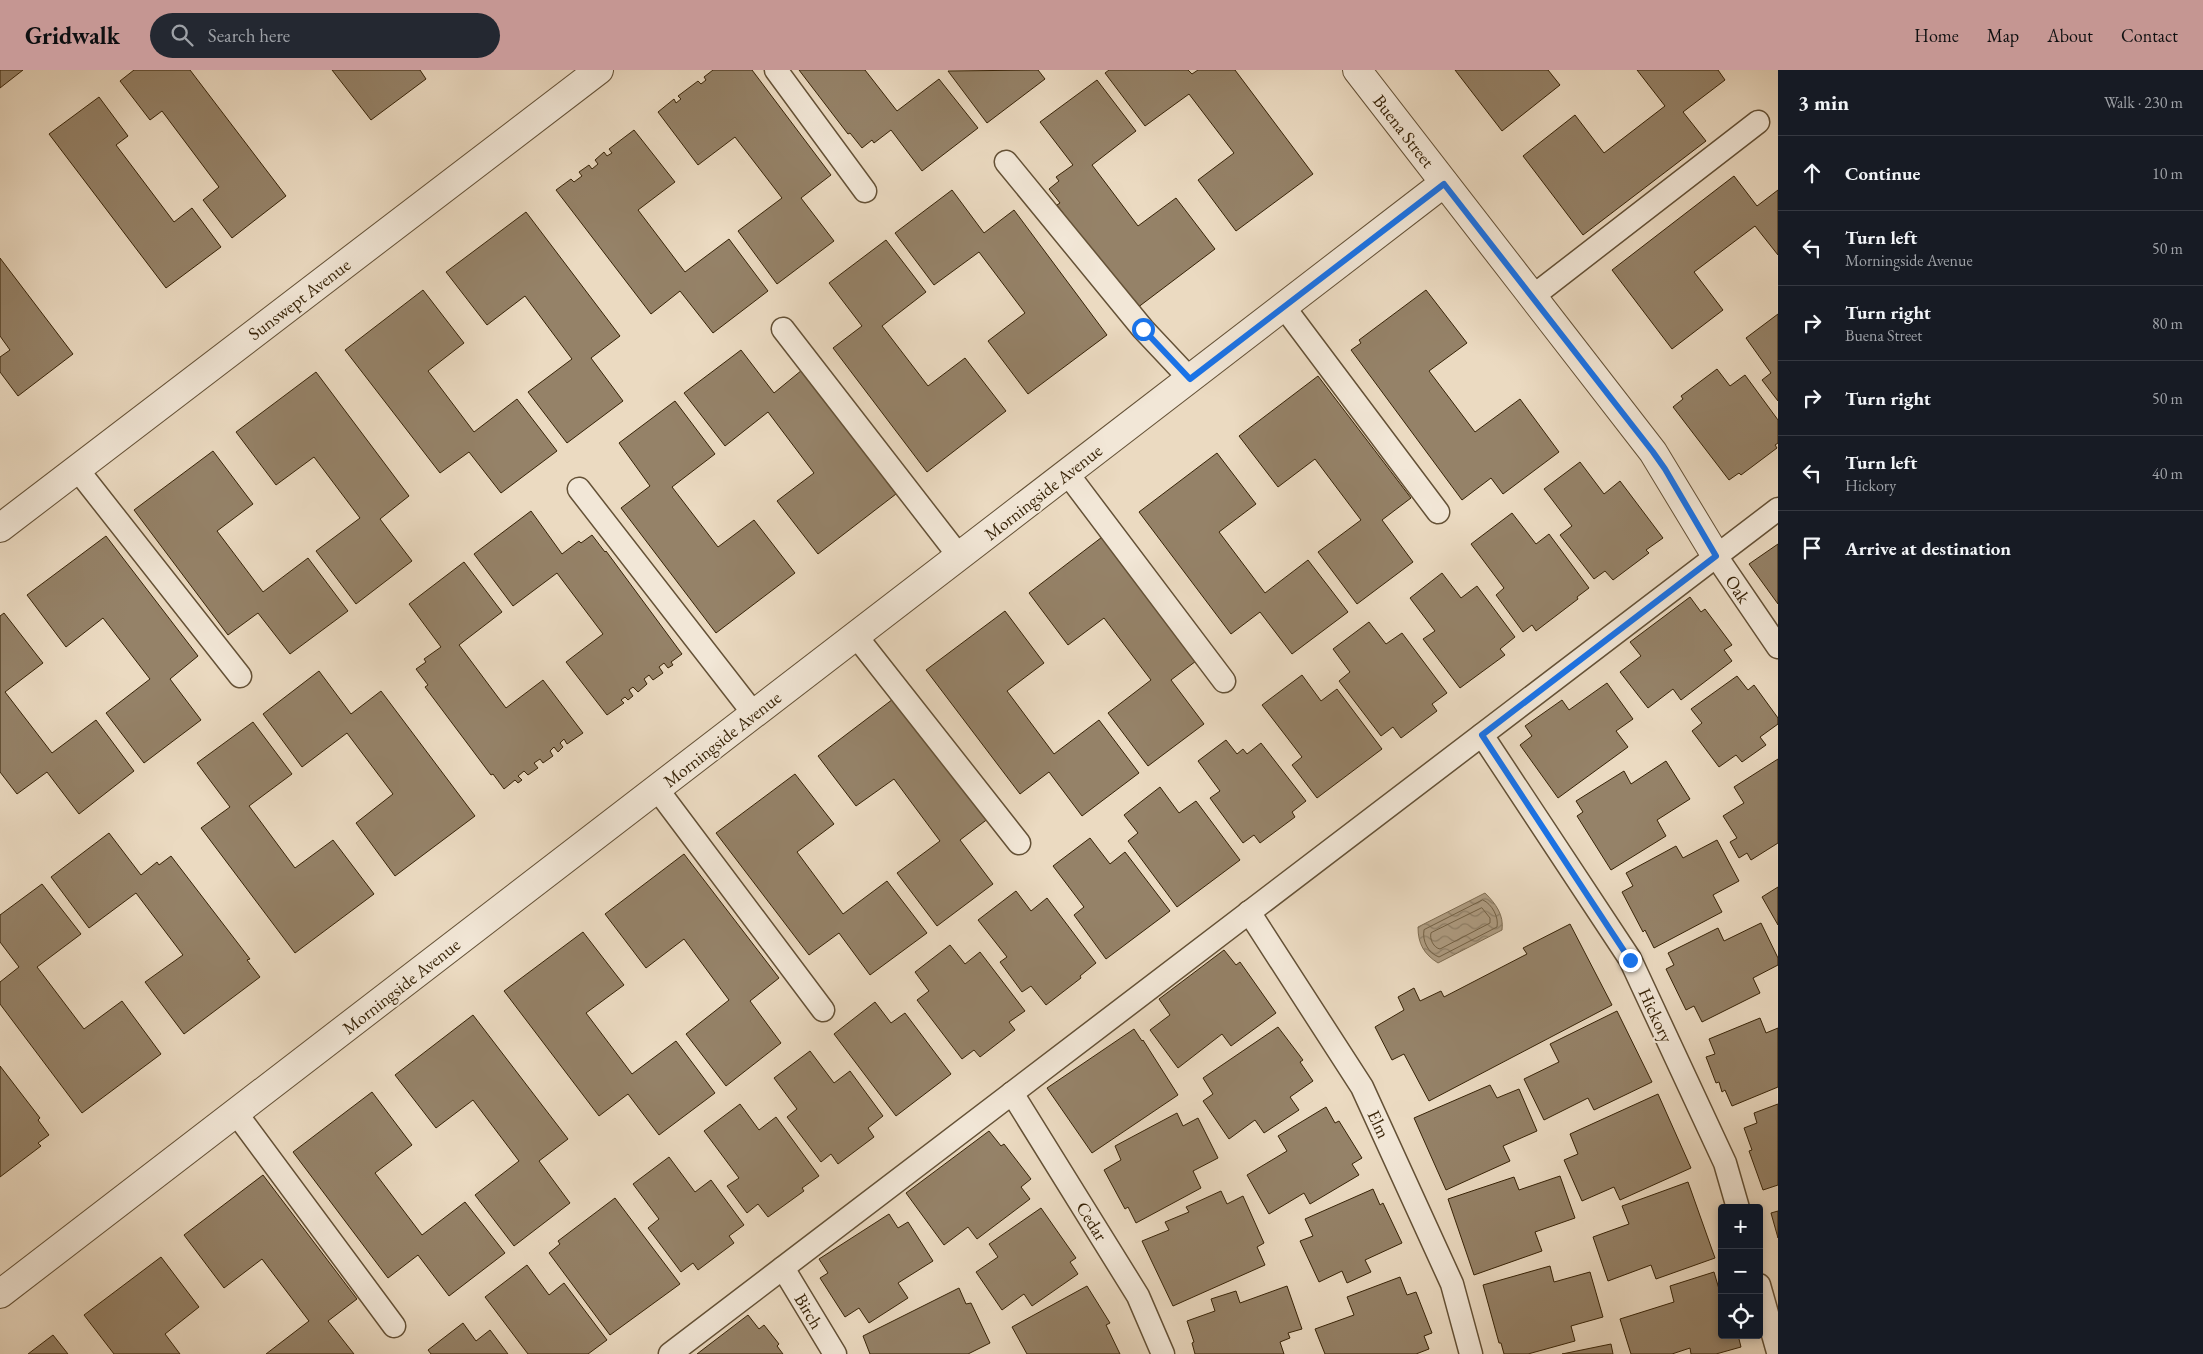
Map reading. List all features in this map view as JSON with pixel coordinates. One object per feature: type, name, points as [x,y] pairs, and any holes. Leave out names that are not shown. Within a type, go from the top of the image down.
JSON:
[{"type":"street","name":"Sunswept Avenue","points":[[0,528],[599,70]]},
{"type":"street","name":"Buena Street","points":[[1357,70],[1653,452],[1716,556]]},
{"type":"street","name":"Morningside Avenue","points":[[0,1294],[1444,184]]},
{"type":"lane","points":[[776,70],[865,191]]},
{"type":"lane","points":[[1532,296],[1758,122]]},
{"type":"lane","points":[[1006,162],[1143,329],[1190,379]]},
{"type":"lane","points":[[1284,307],[1438,512]]},
{"type":"lane","points":[[783,329],[959,556]]},
{"type":"lane","points":[[77,469],[240,676]]},
{"type":"lane","points":[[1067,473],[1224,681]]},
{"type":"lane","points":[[579,489],[754,714]]},
{"type":"lane","points":[[670,1354],[1778,508]]},
{"type":"lane","name":"Oak","points":[[1716,556],[1778,647]]},
{"type":"lane","points":[[856,636],[1019,843]]},
{"type":"lane","name":"Hickory","points":[[1482,735],[1630,960],[1725,1163],[1737,1204]]},
{"type":"lane","points":[[657,789],[823,1010]]},
{"type":"lane","name":"Elm","points":[[1249,912],[1362,1087],[1452,1284],[1471,1354]]},
{"type":"lane","name":"Cedar","points":[[1012,1093],[1138,1296],[1163,1354]]},
{"type":"lane","points":[[236,1113],[394,1326]]},
{"type":"lane","name":"Birch","points":[[783,1268],[835,1354]]},
{"type":"lane","points":[[1762,1294],[1778,1352]]},
{"type":"water","points":[[1485,893],[1498,910],[1502,919],[1502,930],[1438,963],[1433,960],[1423,948],[1419,939],[1418,927]]},
{"type":"building","points":[[0,70],[23,70],[0,88]]},
{"type":"building","points":[[134,70],[190,70],[286,196],[232,238],[203,200],[219,187],[162,111],[150,120],[120,81]]},
{"type":"building","points":[[332,70],[420,70],[426,79],[371,120]]},
{"type":"building","points":[[713,70],[752,70],[831,175],[801,198],[834,241],[777,284],[738,231],[782,198],[735,137],[698,165],[658,112],[674,99],[676,103],[681,99],[678,96],[698,81],[701,84],[706,80],[704,77]]},
{"type":"building","points":[[799,70],[865,70],[897,111],[939,79],[978,128],[922,171],[891,130],[874,143],[872,140],[862,148],[850,133],[848,134]]},
{"type":"building","points":[[1038,70],[1045,79],[987,123],[948,71]]},
{"type":"building","points":[[1109,70],[1188,70],[1192,74],[1198,70],[1235,70],[1313,174],[1236,231],[1198,180],[1234,153],[1189,94],[1145,126],[1105,73]]},
{"type":"building","points":[[1455,70],[1548,70],[1560,85],[1502,131]]},
{"type":"building","points":[[1637,70],[1718,70],[1725,80],[1683,112],[1706,141],[1583,235],[1523,156],[1575,115],[1604,153],[1665,106]]},
{"type":"building","points":[[1097,80],[1136,131],[1092,165],[1138,226],[1176,198],[1215,249],[1137,308],[1123,293],[1057,205],[1060,203],[1049,189],[1059,181],[1056,177],[1073,165],[1040,122]]},
{"type":"building","points":[[99,97],[128,136],[116,145],[174,222],[192,208],[221,247],[166,288],[49,134]]},
{"type":"building","points":[[634,130],[675,182],[638,210],[685,272],[729,239],[768,291],[713,333],[680,291],[651,314],[556,190],[571,179],[574,182],[582,176],[579,172],[589,165],[592,169],[598,164],[595,160],[604,152],[607,156],[612,153],[609,149]]},
{"type":"building","points":[[1734,176],[1757,206],[1778,190],[1778,255],[1755,226],[1694,272],[1723,310],[1672,349],[1612,270]]},
{"type":"building","points":[[952,190],[984,233],[1014,210],[1107,335],[1028,394],[988,341],[1025,313],[979,252],[934,285],[895,233]]},
{"type":"building","points":[[526,212],[620,336],[591,358],[623,401],[567,443],[528,392],[572,359],[525,296],[487,325],[446,272]]},
{"type":"building","points":[[886,240],[926,292],[882,326],[928,386],[965,358],[1006,411],[927,472],[833,348],[862,326],[829,283]]},
{"type":"building","points":[[0,258],[73,354],[18,396],[0,372],[0,357],[10,350],[0,336]]},
{"type":"building","points":[[423,290],[464,343],[428,371],[474,432],[517,399],[557,451],[501,493],[469,452],[440,473],[345,350]]},
{"type":"building","points":[[1426,290],[1467,343],[1429,371],[1475,432],[1520,399],[1559,452],[1503,494],[1491,478],[1462,500],[1351,350],[1361,343],[1359,340]]},
{"type":"building","points":[[1778,314],[1778,401],[1762,380],[1771,373],[1746,338]]},
{"type":"building","points":[[741,350],[774,393],[802,370],[896,494],[818,554],[777,501],[814,473],[768,412],[725,446],[684,393]]},
{"type":"building","points":[[1717,369],[1730,386],[1745,375],[1778,420],[1778,443],[1775,445],[1777,448],[1741,475],[1739,473],[1729,480],[1673,407],[1683,399],[1681,396]]},
{"type":"building","points":[[316,372],[409,496],[380,519],[412,561],[356,604],[316,551],[360,518],[314,457],[276,485],[236,432]]},
{"type":"building","points":[[1318,376],[1411,498],[1382,520],[1413,562],[1357,604],[1318,552],[1361,520],[1315,459],[1278,487],[1239,436]]},
{"type":"building","points":[[675,401],[715,454],[672,487],[718,547],[754,520],[795,573],[716,633],[621,508],[650,486],[619,443]]},
{"type":"building","points":[[213,451],[253,504],[217,531],[263,592],[308,558],[348,611],[290,654],[258,613],[228,635],[134,510]]},
{"type":"building","points":[[1217,453],[1256,504],[1219,532],[1265,593],[1308,560],[1348,612],[1292,654],[1260,612],[1231,634],[1139,512]]},
{"type":"building","points":[[1580,462],[1604,494],[1620,481],[1663,538],[1646,550],[1649,553],[1613,580],[1605,571],[1594,579],[1560,535],[1572,526],[1544,489]]},
{"type":"building","points":[[531,511],[562,554],[579,541],[581,543],[592,535],[606,551],[682,654],[671,662],[673,665],[668,668],[664,663],[659,667],[663,673],[653,680],[649,675],[644,679],[647,684],[638,692],[633,687],[629,690],[633,696],[628,700],[625,697],[621,700],[624,703],[607,715],[566,662],[603,634],[557,573],[513,606],[474,554]]},
{"type":"building","points":[[1512,513],[1536,544],[1549,534],[1589,588],[1577,597],[1578,599],[1536,631],[1532,625],[1523,632],[1496,595],[1504,588],[1471,544]]},
{"type":"building","points":[[1106,534],[1200,658],[1171,680],[1204,724],[1148,766],[1108,713],[1151,680],[1104,618],[1068,645],[1029,593]]},
{"type":"building","points":[[106,536],[198,656],[170,679],[201,720],[144,763],[106,713],[150,679],[103,618],[66,647],[27,595]]},
{"type":"building","points":[[1778,544],[1778,604],[1749,564]]},
{"type":"building","points":[[464,562],[502,612],[459,645],[506,708],[543,680],[583,733],[567,744],[564,739],[560,743],[563,747],[558,752],[554,747],[550,751],[553,756],[543,763],[540,759],[534,763],[538,768],[528,775],[524,771],[518,776],[522,780],[518,783],[515,780],[504,789],[493,774],[491,775],[425,687],[428,685],[416,669],[426,662],[424,659],[441,647],[409,604]]},
{"type":"building","points":[[1442,573],[1461,598],[1477,586],[1515,637],[1500,649],[1505,655],[1460,688],[1423,639],[1435,631],[1410,598]]},
{"type":"building","points":[[1690,597],[1701,612],[1705,609],[1732,645],[1724,650],[1732,661],[1681,700],[1673,689],[1648,708],[1620,672],[1641,656],[1630,642]]},
{"type":"building","points":[[1005,611],[1044,663],[1007,691],[1054,754],[1099,720],[1139,773],[1082,816],[1049,772],[1020,794],[926,670]]},
{"type":"building","points":[[4,613],[43,663],[5,692],[52,753],[96,720],[134,771],[79,814],[47,772],[17,794],[0,772],[0,616]]},
{"type":"building","points":[[1369,622],[1386,644],[1402,633],[1447,693],[1432,704],[1437,711],[1401,738],[1393,727],[1381,736],[1339,681],[1350,672],[1333,649]]},
{"type":"building","points":[[319,671],[351,714],[381,691],[475,816],[395,876],[356,823],[393,794],[347,733],[302,767],[263,714]]},
{"type":"building","points":[[1302,675],[1321,701],[1337,689],[1382,749],[1317,798],[1292,765],[1302,757],[1262,705]]},
{"type":"building","points":[[1737,676],[1748,690],[1754,685],[1778,718],[1778,724],[1760,737],[1766,745],[1742,762],[1736,755],[1719,767],[1692,731],[1702,723],[1691,709]]},
{"type":"building","points":[[1607,683],[1633,719],[1616,731],[1628,747],[1558,798],[1520,745],[1532,736],[1525,726],[1562,700],[1569,710]]},
{"type":"building","points":[[897,696],[989,818],[960,840],[993,884],[937,926],[897,873],[940,841],[894,779],[856,806],[818,756]]},
{"type":"building","points":[[253,722],[292,774],[249,806],[295,868],[333,840],[374,894],[295,953],[201,828],[230,807],[197,763]]},
{"type":"building","points":[[1226,740],[1237,754],[1243,749],[1247,754],[1261,743],[1306,801],[1292,812],[1295,817],[1260,843],[1254,835],[1243,843],[1210,798],[1220,791],[1198,761]]},
{"type":"building","points":[[1778,759],[1778,843],[1751,860],[1747,853],[1739,858],[1730,842],[1737,838],[1723,816],[1744,803],[1734,787]]},
{"type":"building","points":[[1666,761],[1690,799],[1657,820],[1666,836],[1611,870],[1577,816],[1583,812],[1576,801],[1624,771],[1631,784]]},
{"type":"building","points":[[795,774],[834,824],[797,852],[843,914],[887,881],[927,933],[870,975],[839,933],[809,955],[716,833]]},
{"type":"building","points":[[1160,787],[1179,813],[1196,801],[1240,860],[1177,907],[1128,841],[1138,833],[1124,815]]},
{"type":"building","points":[[109,833],[141,875],[157,862],[159,865],[171,856],[250,959],[247,960],[260,977],[184,1034],[145,982],[183,955],[136,893],[89,928],[51,877]]},
{"type":"building","points":[[1090,838],[1110,864],[1125,852],[1170,911],[1106,959],[1074,915],[1084,907],[1053,866]]},
{"type":"building","points":[[1717,840],[1739,881],[1713,895],[1722,912],[1654,948],[1645,930],[1643,932],[1622,892],[1633,886],[1626,873],[1676,846],[1683,858]]},
{"type":"building","points":[[684,854],[779,978],[750,1001],[781,1043],[726,1086],[686,1034],[729,1000],[684,939],[646,968],[605,914]]},
{"type":"building","points":[[42,884],[81,934],[37,967],[84,1029],[122,1001],[161,1054],[82,1113],[0,1004],[0,982],[19,967],[0,942],[0,915]]},
{"type":"building","points":[[1778,887],[1778,925],[1762,897]]},
{"type":"building","points":[[1016,891],[1031,911],[1047,898],[1096,963],[1080,976],[1081,978],[1046,1005],[1031,986],[1022,992],[1000,962],[1007,957],[978,920]]},
{"type":"building","points":[[1761,923],[1778,958],[1778,965],[1753,978],[1760,993],[1702,1022],[1694,1006],[1686,1010],[1666,969],[1674,965],[1668,953],[1718,928],[1724,941]]},
{"type":"building","points":[[1570,924],[1612,1005],[1429,1101],[1404,1054],[1392,1060],[1375,1027],[1404,1010],[1398,997],[1414,988],[1420,1001],[1441,991],[1444,997],[1527,954],[1523,948]]},
{"type":"building","points":[[583,932],[624,985],[586,1013],[632,1074],[676,1041],[715,1093],[659,1135],[628,1094],[599,1116],[504,991]]},
{"type":"building","points":[[950,945],[965,964],[980,952],[1025,1011],[1009,1022],[1015,1030],[980,1057],[974,1050],[962,1059],[917,1000],[929,991],[915,972]]},
{"type":"building","points":[[1224,950],[1236,965],[1240,962],[1276,1013],[1231,1046],[1222,1034],[1178,1068],[1150,1030],[1170,1015],[1159,999]]},
{"type":"building","points":[[875,1002],[891,1023],[905,1013],[951,1074],[896,1116],[834,1034]]},
{"type":"building","points":[[1617,1011],[1652,1082],[1594,1110],[1588,1098],[1544,1120],[1524,1079],[1559,1062],[1550,1044]]},
{"type":"building","points":[[473,1015],[568,1139],[539,1161],[570,1203],[514,1246],[475,1195],[519,1161],[473,1100],[436,1128],[395,1075]]},
{"type":"building","points":[[1760,1018],[1766,1033],[1778,1028],[1778,1087],[1732,1106],[1725,1090],[1722,1092],[1719,1082],[1716,1083],[1706,1057],[1715,1054],[1709,1039]]},
{"type":"building","points":[[1278,1027],[1303,1060],[1300,1062],[1313,1081],[1290,1097],[1299,1110],[1264,1133],[1255,1120],[1229,1139],[1203,1101],[1213,1094],[1203,1078]]},
{"type":"building","points":[[1134,1029],[1178,1095],[1092,1153],[1047,1088]]},
{"type":"building","points":[[810,1051],[834,1083],[850,1071],[883,1116],[868,1128],[874,1137],[838,1164],[831,1154],[821,1162],[787,1117],[797,1109],[774,1078]]},
{"type":"building","points":[[0,1066],[40,1118],[38,1120],[49,1135],[38,1143],[41,1146],[0,1177]]},
{"type":"building","points":[[1490,1085],[1497,1098],[1519,1089],[1537,1131],[1503,1146],[1510,1161],[1446,1190],[1414,1118]]},
{"type":"building","points":[[372,1092],[412,1145],[375,1173],[422,1235],[465,1202],[505,1253],[449,1296],[418,1255],[388,1278],[293,1152]]},
{"type":"building","points":[[1658,1094],[1691,1168],[1620,1200],[1614,1187],[1582,1201],[1564,1160],[1578,1154],[1570,1134]]},
{"type":"building","points":[[740,1104],[759,1130],[776,1117],[819,1176],[802,1188],[804,1191],[768,1217],[758,1204],[747,1213],[727,1186],[739,1178],[704,1131]]},
{"type":"building","points":[[1778,1104],[1778,1185],[1763,1190],[1749,1151],[1752,1150],[1744,1128],[1757,1123],[1754,1113]]},
{"type":"building","points":[[1326,1107],[1335,1123],[1339,1121],[1362,1158],[1352,1164],[1359,1175],[1310,1204],[1304,1193],[1269,1214],[1247,1175],[1287,1151],[1278,1136]]},
{"type":"building","points":[[1177,1113],[1183,1126],[1198,1118],[1218,1158],[1193,1171],[1201,1188],[1136,1223],[1128,1207],[1125,1209],[1104,1170],[1121,1160],[1115,1146]]},
{"type":"building","points":[[989,1131],[1001,1146],[1004,1144],[1031,1179],[1021,1187],[1030,1199],[977,1239],[968,1227],[944,1245],[906,1193]]},
{"type":"building","points":[[669,1157],[695,1192],[711,1180],[744,1225],[729,1236],[734,1243],[698,1270],[693,1263],[681,1272],[648,1228],[659,1219],[633,1184]]},
{"type":"building","points":[[263,1175],[357,1299],[328,1321],[354,1354],[266,1354],[309,1321],[262,1259],[224,1288],[184,1235]]},
{"type":"building","points":[[1560,1176],[1575,1218],[1535,1232],[1542,1251],[1474,1275],[1448,1199],[1514,1177],[1519,1190]]},
{"type":"building","points":[[1688,1182],[1715,1258],[1656,1279],[1651,1265],[1608,1281],[1593,1237],[1629,1224],[1622,1206]]},
{"type":"building","points":[[1373,1189],[1380,1205],[1383,1203],[1402,1243],[1365,1260],[1371,1272],[1347,1283],[1342,1271],[1319,1282],[1300,1241],[1313,1236],[1305,1219]]},
{"type":"building","points":[[1221,1191],[1227,1204],[1243,1196],[1264,1243],[1257,1247],[1265,1265],[1173,1306],[1142,1241],[1169,1230],[1165,1222],[1189,1212],[1186,1207]]},
{"type":"building","points":[[615,1198],[680,1284],[610,1335],[549,1253],[560,1244],[558,1241]]},
{"type":"building","points":[[1041,1208],[1076,1258],[1070,1262],[1078,1274],[1032,1306],[1024,1294],[1002,1310],[976,1272],[998,1257],[989,1244]]},
{"type":"building","points":[[1778,1211],[1778,1238],[1771,1213]]},
{"type":"building","points":[[889,1214],[898,1228],[908,1222],[933,1261],[898,1283],[908,1298],[869,1323],[859,1308],[845,1317],[820,1278],[828,1273],[819,1259]]},
{"type":"building","points":[[161,1257],[199,1307],[165,1334],[180,1354],[114,1354],[84,1315]]},
{"type":"building","points":[[527,1265],[549,1295],[564,1283],[607,1340],[588,1354],[528,1354],[485,1297]]},
{"type":"building","points":[[1550,1266],[1554,1282],[1590,1272],[1603,1317],[1571,1326],[1575,1341],[1528,1354],[1504,1354],[1501,1343],[1499,1343],[1483,1285]]},
{"type":"building","points":[[1714,1272],[1718,1286],[1718,1339],[1739,1339],[1741,1347],[1716,1354],[1691,1354],[1690,1348],[1672,1354],[1631,1354],[1620,1319],[1674,1302],[1670,1286]]},
{"type":"building","points":[[1400,1277],[1407,1295],[1416,1292],[1432,1333],[1424,1336],[1429,1349],[1416,1354],[1325,1354],[1315,1329],[1354,1315],[1347,1297]]},
{"type":"building","points":[[1087,1286],[1110,1323],[1106,1325],[1120,1354],[1027,1354],[1012,1327]]},
{"type":"building","points":[[1287,1286],[1302,1329],[1288,1333],[1290,1338],[1280,1342],[1284,1354],[1195,1354],[1192,1343],[1194,1342],[1187,1321],[1215,1311],[1211,1299],[1236,1291],[1240,1303]]},
{"type":"building","points":[[959,1288],[966,1304],[971,1303],[990,1343],[968,1354],[870,1354],[863,1336]]},
{"type":"building","points":[[748,1315],[759,1329],[764,1325],[779,1344],[777,1346],[783,1354],[697,1354]]},
{"type":"building","points":[[463,1323],[476,1341],[490,1330],[508,1354],[431,1354],[428,1350]]},
{"type":"building","points":[[53,1335],[68,1354],[28,1354]]},
{"type":"building","points":[[1611,1344],[1613,1354],[1562,1354]]},
{"type":"route","points":[[1143,329],[1190,379],[1444,184],[1653,452],[1716,556],[1482,735],[1630,960]]}]
